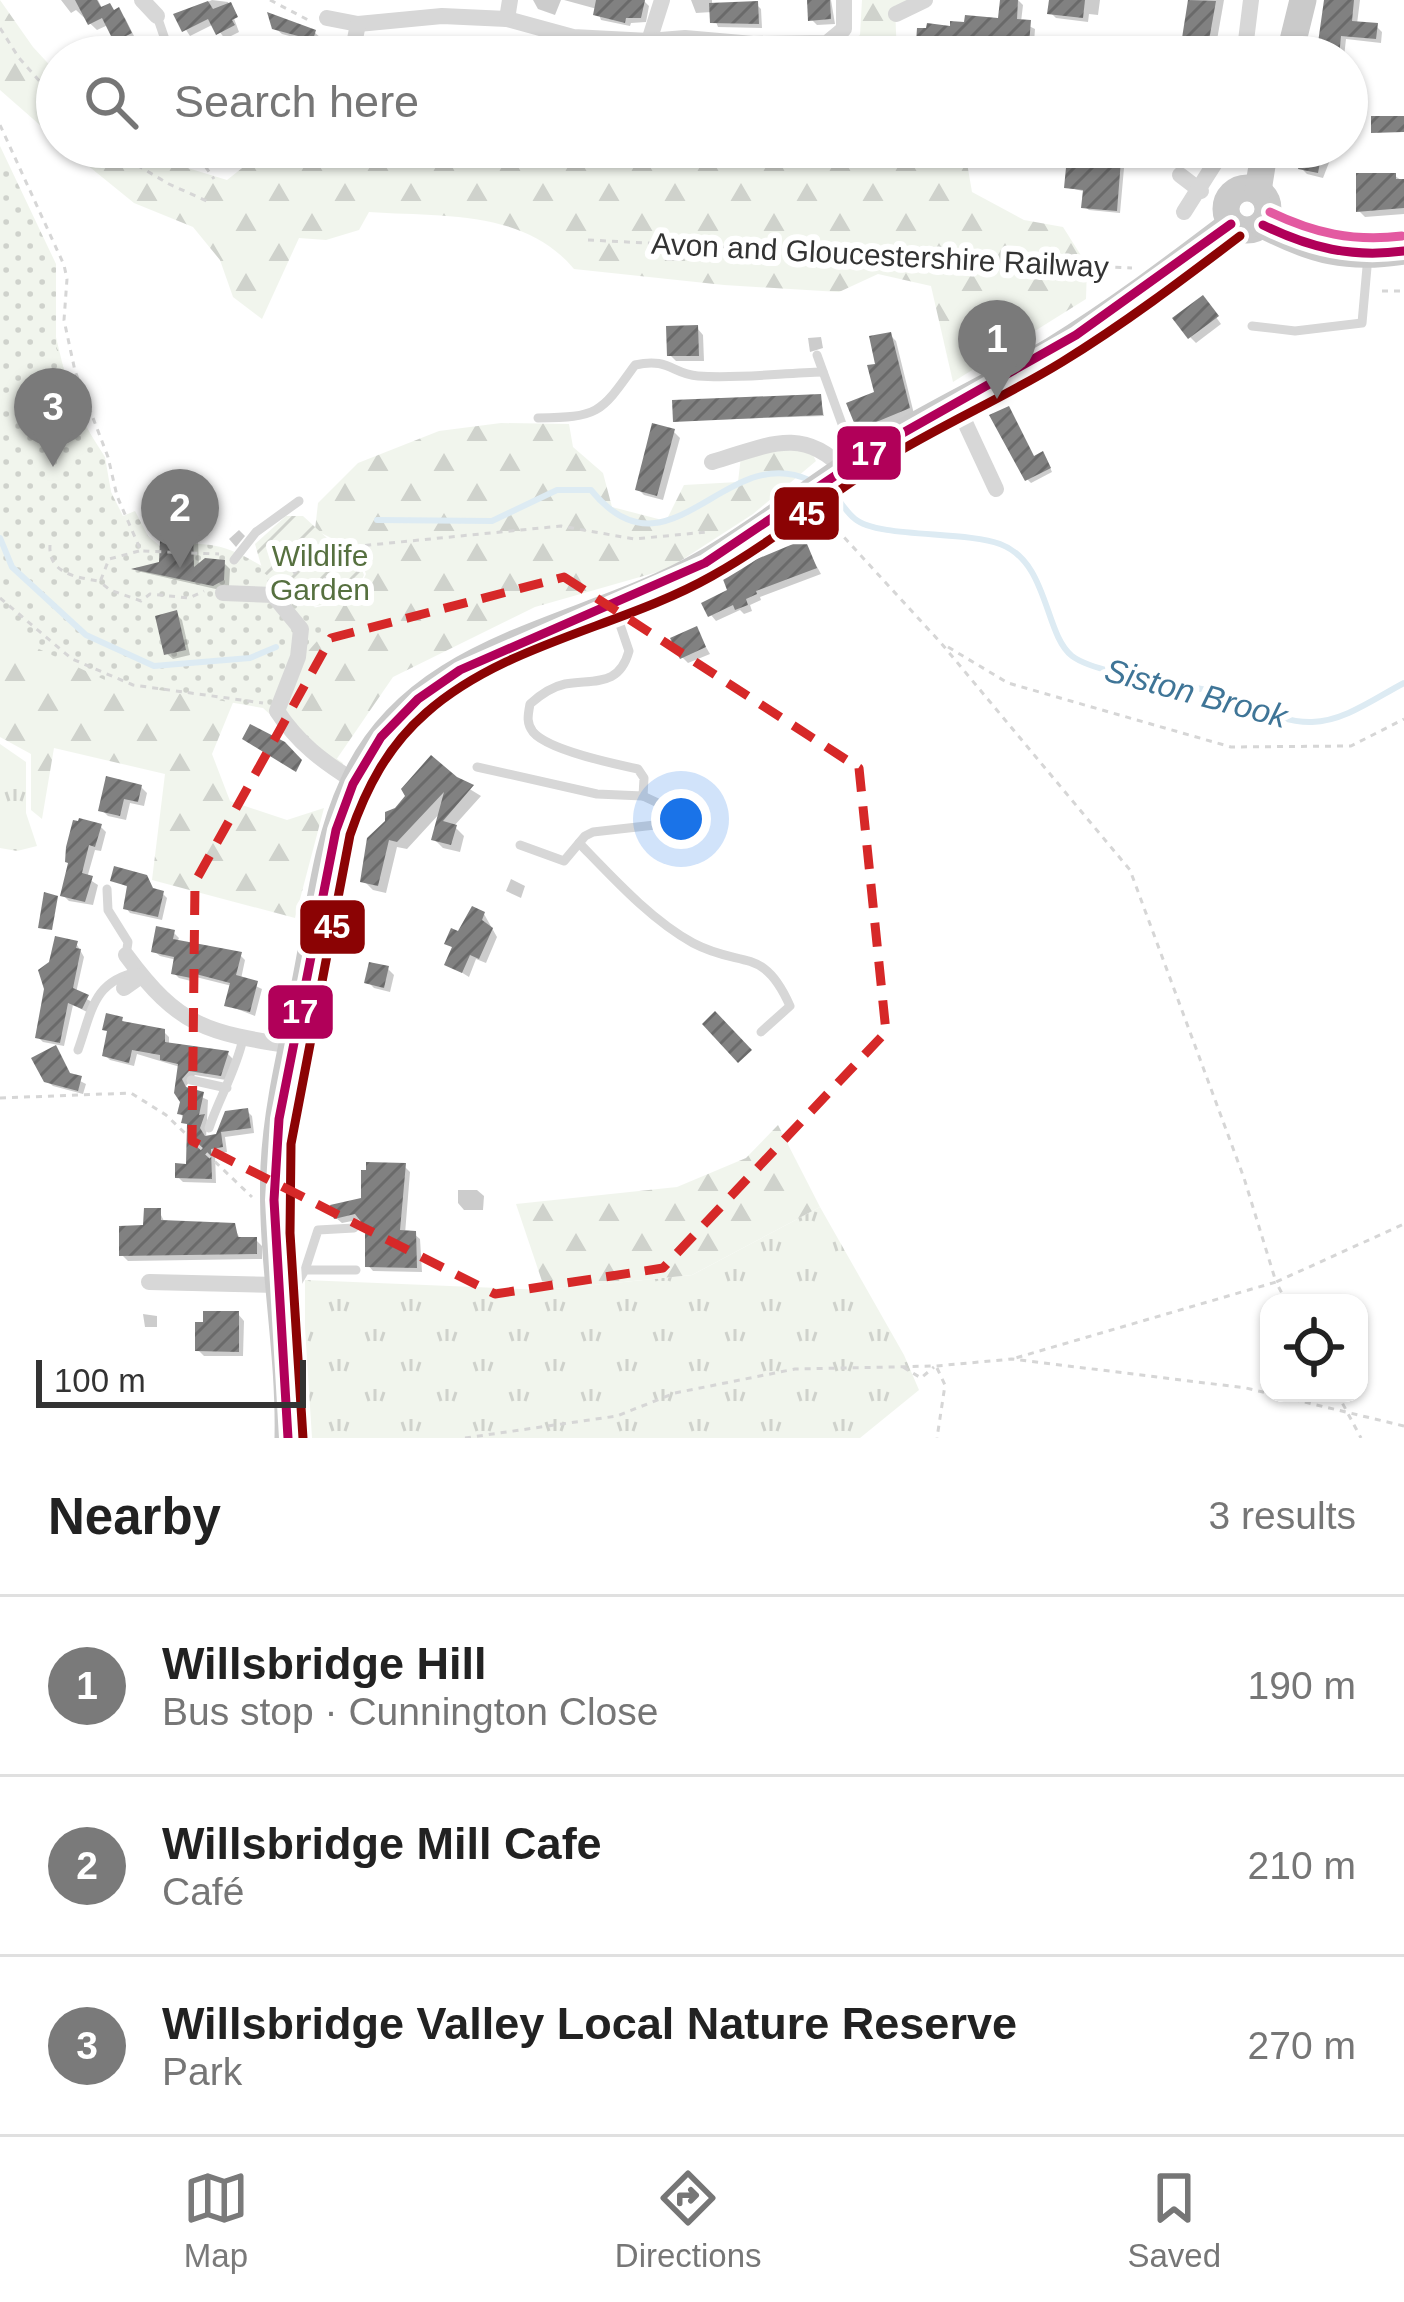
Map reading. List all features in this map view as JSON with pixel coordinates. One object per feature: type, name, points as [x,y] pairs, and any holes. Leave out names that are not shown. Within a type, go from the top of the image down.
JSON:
[{"type":"main road","points":[[1294,36],[1303,0]]},
{"type":"main road","points":[[1262,168],[1258,191],[1269,206],[1263,225]]},
{"type":"main road","points":[[1258,191],[1240,189],[1229,198],[1226,213],[1232,224],[1247,231],[1263,225],[1340,255],[1404,251]]},
{"type":"main road","points":[[288,1438],[275,1219],[277,1142],[335,832],[354,781],[389,727],[446,677],[494,651],[699,567],[826,483],[1130,301],[1232,224]]},
{"type":"street","points":[[142,0],[157,16]]},
{"type":"street","points":[[650,36],[662,0]]},
{"type":"street","points":[[836,36],[844,29],[844,0]]},
{"type":"street","points":[[896,14],[925,0]]},
{"type":"street","points":[[1247,36],[1251,0]]},
{"type":"street","points":[[346,36],[342,21],[509,9],[571,36]]},
{"type":"street","points":[[1184,212],[1214,168]]},
{"type":"street","points":[[1180,175],[1201,191]]},
{"type":"street","points":[[956,403],[997,488]]},
{"type":"street","points":[[712,462],[782,442],[807,442],[829,453],[826,483]]},
{"type":"street","points":[[223,593],[273,595],[302,629],[298,657],[277,711],[316,757],[354,781]]},
{"type":"street","points":[[126,956],[176,1013],[201,1027],[293,1046]]},
{"type":"street","points":[[124,988],[140,974]]},
{"type":"street","points":[[148,1282],[281,1297]]},
{"type":"lane","points":[[157,16],[163,36]]},
{"type":"lane","points":[[1252,326],[1295,331],[1362,323],[1368,256]]},
{"type":"lane","points":[[817,355],[823,372],[826,483]]},
{"type":"lane","points":[[538,418],[595,413],[634,365],[643,363],[661,362],[692,376],[823,372]]},
{"type":"lane","points":[[234,560],[256,532],[299,500]]},
{"type":"lane","points":[[613,605],[629,651],[620,673],[609,680],[550,689],[530,704],[529,726],[538,738],[638,770],[644,778],[643,796]]},
{"type":"lane","points":[[477,767],[597,794],[643,796],[660,804],[655,825],[593,832],[564,861],[520,845]]},
{"type":"lane","points":[[579,843],[637,900],[693,943],[766,967],[790,1006],[761,1032]]},
{"type":"lane","points":[[107,889],[108,910],[128,942],[126,956]]},
{"type":"lane","points":[[77,1050],[106,983],[116,976],[140,974]]},
{"type":"lane","points":[[209,1128],[234,1077],[243,1038]]},
{"type":"lane","points":[[191,1080],[227,1088]]},
{"type":"lane","points":[[281,1297],[305,1270],[318,1230],[354,1228]]},
{"type":"lane","points":[[305,1270],[356,1270]]},
{"type":"path","points":[[270,0],[321,27],[342,21]]},
{"type":"path","points":[[0,28],[36,77]]},
{"type":"path","points":[[0,125],[64,265],[64,320],[75,371],[108,457],[116,496],[141,551]]},
{"type":"path","points":[[142,168],[211,202]]},
{"type":"path","points":[[206,168],[214,179]]},
{"type":"path","name":"Avon and Gloucestershire Railway","points":[[588,240],[1132,268]]},
{"type":"path","points":[[1378,291],[1404,291]]},
{"type":"path","points":[[826,483],[941,643],[1130,870],[1282,1294]]},
{"type":"path","points":[[326,583],[326,571],[310,560],[309,551],[561,526],[634,539],[700,530],[737,544]]},
{"type":"path","points":[[50,545],[49,559],[56,568],[141,601],[150,594],[189,598],[202,591],[223,593]]},
{"type":"path","points":[[100,582],[109,559],[141,551],[181,551]]},
{"type":"path","points":[[273,595],[310,560]]},
{"type":"path","points":[[0,598],[72,659],[133,685],[255,704],[280,695]]},
{"type":"path","points":[[941,643],[1008,683],[1231,746],[1352,746],[1404,719]]},
{"type":"path","points":[[0,1098],[131,1093],[166,1114],[275,1219]]},
{"type":"path","points":[[465,1438],[617,1416],[675,1394],[795,1369],[1012,1359],[1276,1282],[1404,1224]]},
{"type":"path","points":[[1012,1359],[1246,1388],[1404,1426]]},
{"type":"path","points":[[902,1366],[921,1378],[936,1366]]},
{"type":"path","points":[[936,1366],[945,1384],[937,1438]]},
{"type":"path","points":[[1341,1402],[1361,1438]]},
{"type":"highlighted area","points":[[564,577],[859,768],[886,1032],[663,1268],[495,1294],[192,1141],[195,882],[331,638]]},
{"type":"green space","points":[[0,0],[36,50],[36,122],[0,90]]},
{"type":"green space","points":[[862,0],[909,0],[895,6],[896,36],[860,35]]},
{"type":"green space","points":[[0,146],[56,264],[56,348],[86,427],[105,457],[111,492],[123,516],[135,511],[148,536],[160,546],[209,545],[247,558],[294,589],[332,625],[297,666],[290,692],[301,720],[343,763],[338,776],[263,708],[107,681],[39,649],[0,618]]},
{"type":"green space","points":[[0,157],[70,395],[104,460],[113,501],[147,581],[307,609],[354,600],[366,574],[357,551],[315,530],[318,503],[358,463],[439,431],[501,423],[569,424],[573,447],[603,473],[612,507],[666,521],[684,485],[738,482],[741,456],[809,447],[816,461],[753,514],[668,569],[535,607],[393,677],[336,760],[241,683],[212,754],[230,801],[287,820],[324,808],[295,918],[152,880],[165,774],[54,748],[42,819],[31,810],[31,754],[0,737]]},
{"type":"green space","points":[[91,168],[188,168],[227,180],[242,168],[968,168],[972,192],[1024,220],[1063,227],[1087,265],[1086,299],[953,382],[931,286],[878,274],[839,292],[574,269],[531,235],[506,226],[452,216],[369,212],[359,230],[326,240],[299,238],[262,319],[233,297],[220,260],[193,227],[134,203]]},
{"type":"green space","name":"Wildlife Garden","points":[[286,516],[303,516],[327,538],[355,552],[364,575],[354,598],[307,608],[263,572],[255,544]]},
{"type":"green space","points":[[0,744],[26,762],[26,813],[37,846],[17,851],[0,848]]},
{"type":"green space","points":[[778,1125],[820,1207],[692,1275],[545,1290],[516,1204],[677,1187],[746,1158]]},
{"type":"green space","points":[[820,1207],[919,1390],[860,1438],[305,1438],[305,1280],[545,1290],[692,1275]]},
{"type":"building","points":[[75,0],[97,0],[101,7],[110,3],[114,10],[119,7],[132,33],[111,36],[102,18],[88,25]]},
{"type":"building","points":[[596,0],[645,0],[641,18],[626,18],[625,23],[593,15]]},
{"type":"building","points":[[807,0],[830,0],[831,19],[808,21]]},
{"type":"building","points":[[1000,0],[1018,0],[1017,19],[1031,20],[1030,36],[916,36],[917,28],[926,28],[927,23],[950,26],[950,21],[964,22],[965,15],[998,18]]},
{"type":"building","points":[[1049,0],[1085,0],[1083,18],[1047,14]]},
{"type":"building","points":[[1188,0],[1216,1],[1210,36],[1182,36]]},
{"type":"building","points":[[1324,0],[1354,0],[1352,21],[1378,23],[1376,39],[1319,36]]},
{"type":"building","points":[[208,1],[213,9],[231,2],[238,17],[232,20],[235,25],[216,35],[208,19],[182,32],[173,14]]},
{"type":"building","points":[[758,1],[759,24],[710,23],[709,3]]},
{"type":"building","points":[[267,12],[316,30],[314,36],[298,36],[272,29]]},
{"type":"building","points":[[1371,116],[1404,116],[1404,132],[1371,133]]},
{"type":"building","points":[[1066,168],[1120,168],[1117,211],[1081,208],[1083,190],[1064,188]]},
{"type":"building","points":[[1356,173],[1396,173],[1396,179],[1404,179],[1404,208],[1356,212]]},
{"type":"building","points":[[1203,295],[1219,316],[1188,339],[1172,318]]},
{"type":"building","points":[[698,325],[699,356],[667,356],[666,326]]},
{"type":"building","points":[[891,332],[910,408],[857,430],[846,403],[874,392],[867,365],[875,364],[869,336]]},
{"type":"building","points":[[821,394],[823,415],[673,422],[672,400]]},
{"type":"building","points":[[1009,406],[1034,456],[1043,451],[1051,468],[1025,481],[989,415]]},
{"type":"building","points":[[652,423],[675,429],[657,496],[635,490]]},
{"type":"building","points":[[180,519],[181,531],[193,531],[194,567],[205,558],[225,560],[224,580],[213,586],[131,569],[159,562],[161,520]]},
{"type":"building","points":[[805,539],[817,568],[756,591],[746,599],[748,605],[735,610],[733,605],[708,617],[701,603],[727,590],[721,574]]},
{"type":"building","points":[[177,610],[186,650],[164,655],[155,616]]},
{"type":"building","points":[[697,626],[706,647],[680,659],[670,638]]},
{"type":"building","points":[[250,724],[285,742],[302,760],[296,772],[242,739]]},
{"type":"building","points":[[431,755],[474,785],[443,821],[457,825],[451,845],[431,840],[444,792],[397,842],[389,840],[378,886],[360,882],[367,838],[385,821],[385,812],[405,796],[401,789]]},
{"type":"building","points":[[106,776],[142,785],[138,802],[124,799],[120,816],[98,811]]},
{"type":"building","points":[[73,820],[102,824],[95,847],[89,845],[82,873],[93,876],[85,902],[60,896],[68,863],[66,847]]},
{"type":"building","points":[[114,866],[147,875],[153,888],[164,891],[158,917],[123,909],[127,886],[110,881]]},
{"type":"building","points":[[44,892],[58,896],[52,930],[38,928]]},
{"type":"building","points":[[472,906],[485,912],[482,920],[493,928],[479,959],[470,955],[462,973],[444,965],[452,947],[444,944],[451,928],[458,931]]},
{"type":"building","points":[[156,926],[175,930],[173,939],[242,952],[236,975],[258,981],[250,1012],[224,1006],[230,983],[192,973],[191,978],[171,974],[174,957],[151,952]]},
{"type":"building","points":[[55,936],[78,941],[76,948],[81,949],[73,988],[89,995],[82,1009],[68,1003],[60,1043],[35,1038],[44,989],[38,970],[49,962]]},
{"type":"building","points":[[369,962],[389,966],[384,988],[364,983]]},
{"type":"building","points":[[715,1011],[752,1050],[738,1063],[702,1024]]},
{"type":"building","points":[[106,1013],[165,1029],[165,1042],[229,1051],[221,1076],[189,1071],[182,1079],[186,1087],[204,1092],[199,1115],[205,1114],[200,1128],[205,1136],[216,1134],[225,1111],[248,1108],[251,1128],[221,1132],[223,1147],[211,1149],[212,1179],[175,1178],[175,1163],[186,1164],[187,1124],[177,1114],[180,1102],[174,1093],[178,1064],[132,1050],[129,1063],[102,1056]]},
{"type":"building","points":[[56,1045],[70,1073],[82,1076],[78,1091],[44,1082],[31,1058]]},
{"type":"building","points":[[366,1162],[406,1163],[400,1230],[416,1231],[417,1268],[365,1267],[365,1227],[355,1214],[334,1219],[330,1205],[361,1198],[361,1170],[366,1170]]},
{"type":"building","points":[[144,1208],[161,1208],[161,1220],[235,1223],[238,1237],[257,1237],[257,1254],[119,1256],[119,1226],[143,1225]]},
{"type":"building","points":[[203,1311],[239,1311],[239,1352],[195,1351],[195,1322],[203,1322]]},
{"type":"waterway","name":"Siston Brook","points":[[377,520],[492,521],[557,490],[591,490],[619,516],[646,523],[672,519],[750,479],[779,473],[809,480]]},
{"type":"waterway","name":"Siston Brook","points":[[832,491],[866,525],[985,540],[1016,553],[1037,582],[1063,646],[1084,663],[1215,692],[1275,715],[1312,722],[1348,713],[1404,683]]},
{"type":"waterway","name":"Siston Brook","points":[[0,538],[12,567],[86,635],[154,666],[250,658],[276,647]]},
{"type":"transit line","points":[[1270,212],[1334,234],[1402,236]]},
{"type":"transit line","name":"17","points":[[288,1438],[274,1200],[279,1119],[336,830],[353,784],[381,737],[418,699],[460,670],[705,563],[878,447],[1076,335],[1231,224]]},
{"type":"transit line","name":"17","points":[[1263,225],[1332,249],[1404,251]]},
{"type":"transit line","name":"45","points":[[303,1438],[290,1233],[291,1144],[350,835],[371,784],[400,739],[457,689],[491,669],[677,594],[735,563],[886,459],[1085,347],[1240,236]]},
{"type":"place","name":"Willsbridge Hill","points":[[997,399]]},
{"type":"place","name":"Willsbridge Valley Local Nature Reserve","points":[[53,467]]},
{"type":"place","name":"Willsbridge Mill Cafe","points":[[180,568]]}]
